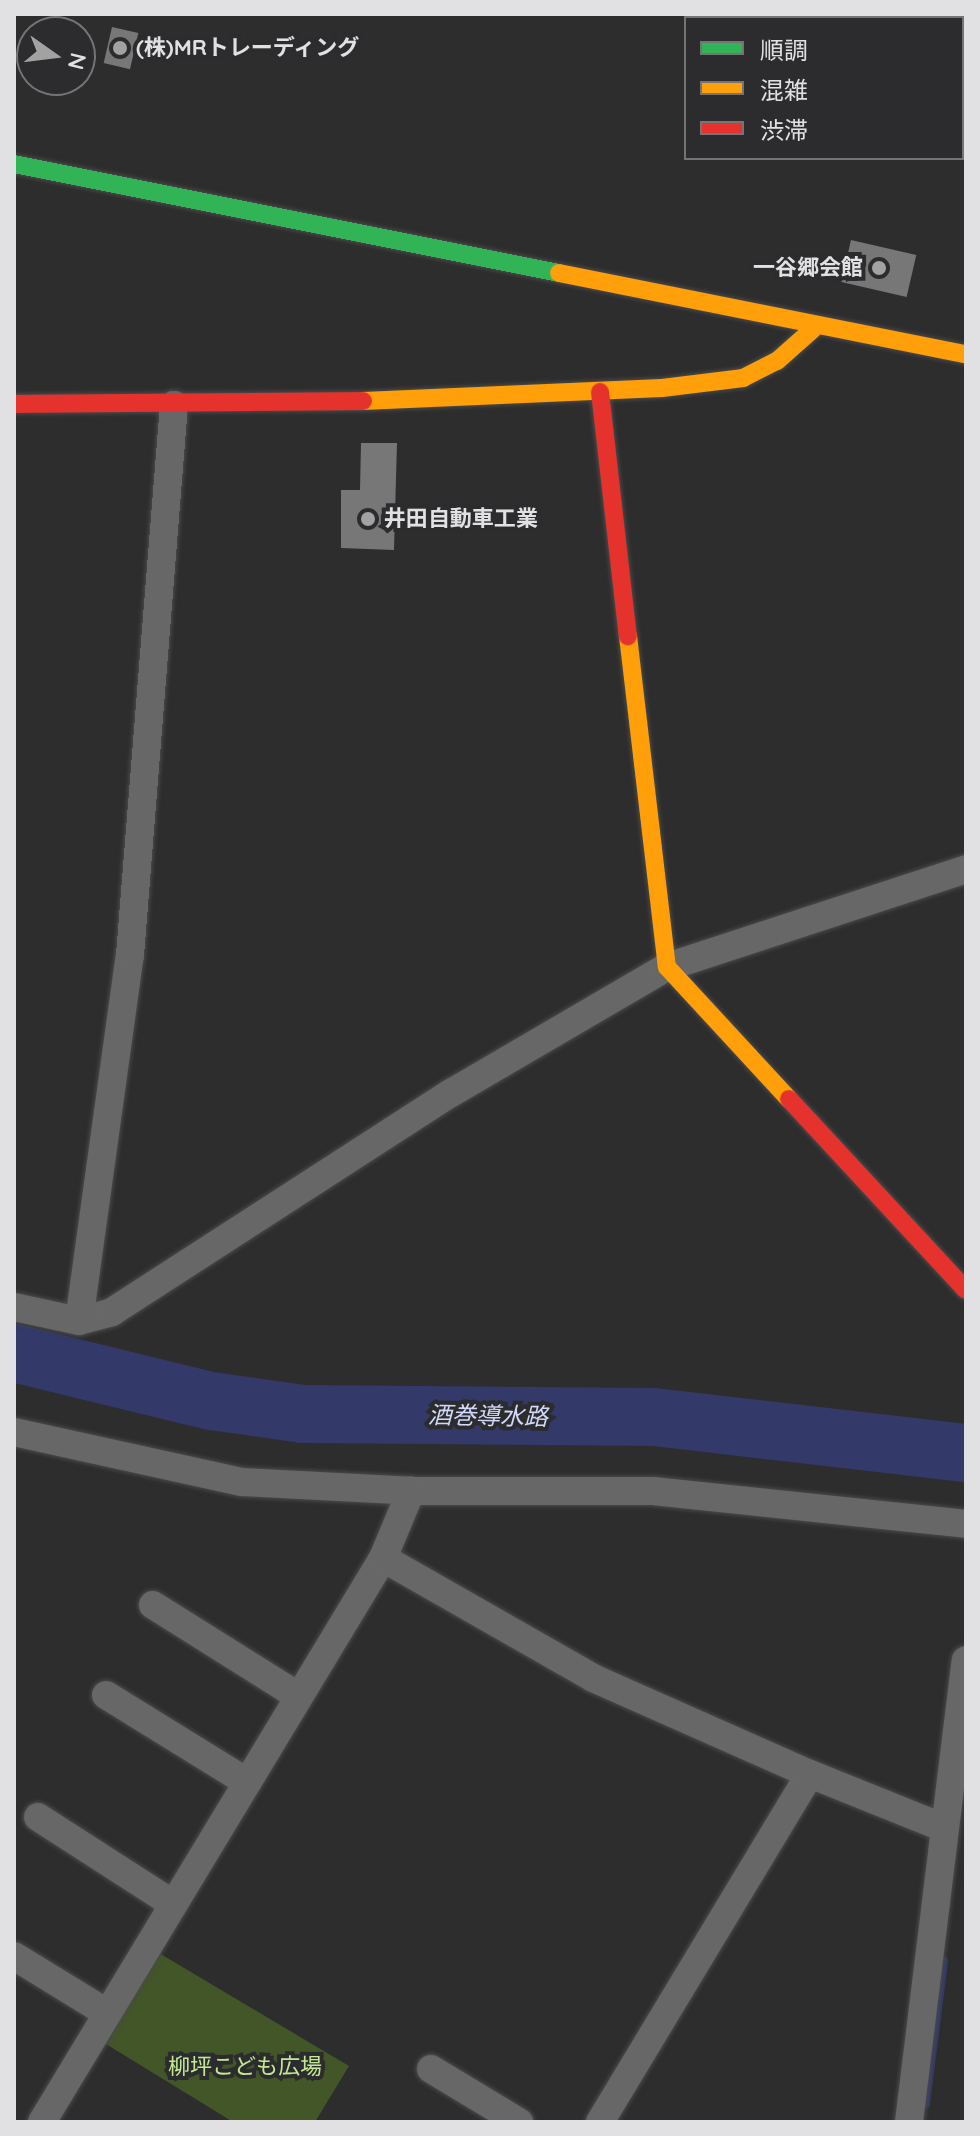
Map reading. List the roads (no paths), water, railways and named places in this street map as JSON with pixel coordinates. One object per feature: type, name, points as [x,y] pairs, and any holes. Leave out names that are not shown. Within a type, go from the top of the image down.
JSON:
[{"type":"street","points":[[14,164],[813,329],[966,354]]},
{"type":"street","points":[[14,404],[174,405],[600,392],[743,378],[777,361],[813,329]]},
{"type":"street","points":[[600,392],[667,967],[966,1290]]},
{"type":"street","points":[[79,1321],[130,955],[174,405]]},
{"type":"street","points":[[14,1307],[79,1321],[112,1312],[451,1093],[667,967],[966,869]]},
{"type":"street","points":[[14,1432],[242,1482],[411,1491],[653,1491],[966,1524]]},
{"type":"street","points":[[42,2122],[383,1558],[411,1491]]},
{"type":"street","points":[[383,1558],[593,1678],[810,1774],[942,1827]]},
{"type":"street","points":[[153,1605],[298,1696]]},
{"type":"street","points":[[909,2122],[942,1827],[966,1661]]},
{"type":"street","points":[[106,1695],[247,1782]]},
{"type":"street","points":[[600,2122],[810,1774]]},
{"type":"street","points":[[38,1817],[173,1904]]},
{"type":"street","points":[[14,1956],[107,2013]]},
{"type":"street","points":[[431,2069],[519,2122]]},
{"type":"waterway","name":"酒巻導水路","points":[[14,1353],[211,1401],[303,1414],[654,1417],[966,1453]]},
{"type":"waterway","points":[[925,2104],[943,1961]]},
{"type":"place","name":"(株)MRトレーディング","points":[[120,48]]},
{"type":"place","name":"一谷郷会館","points":[[879,268]]},
{"type":"place","name":"井田自動車工業","points":[[368,519]]},
{"type":"park label","name":"柳坪こども広場","points":[[245,2067]]}]
